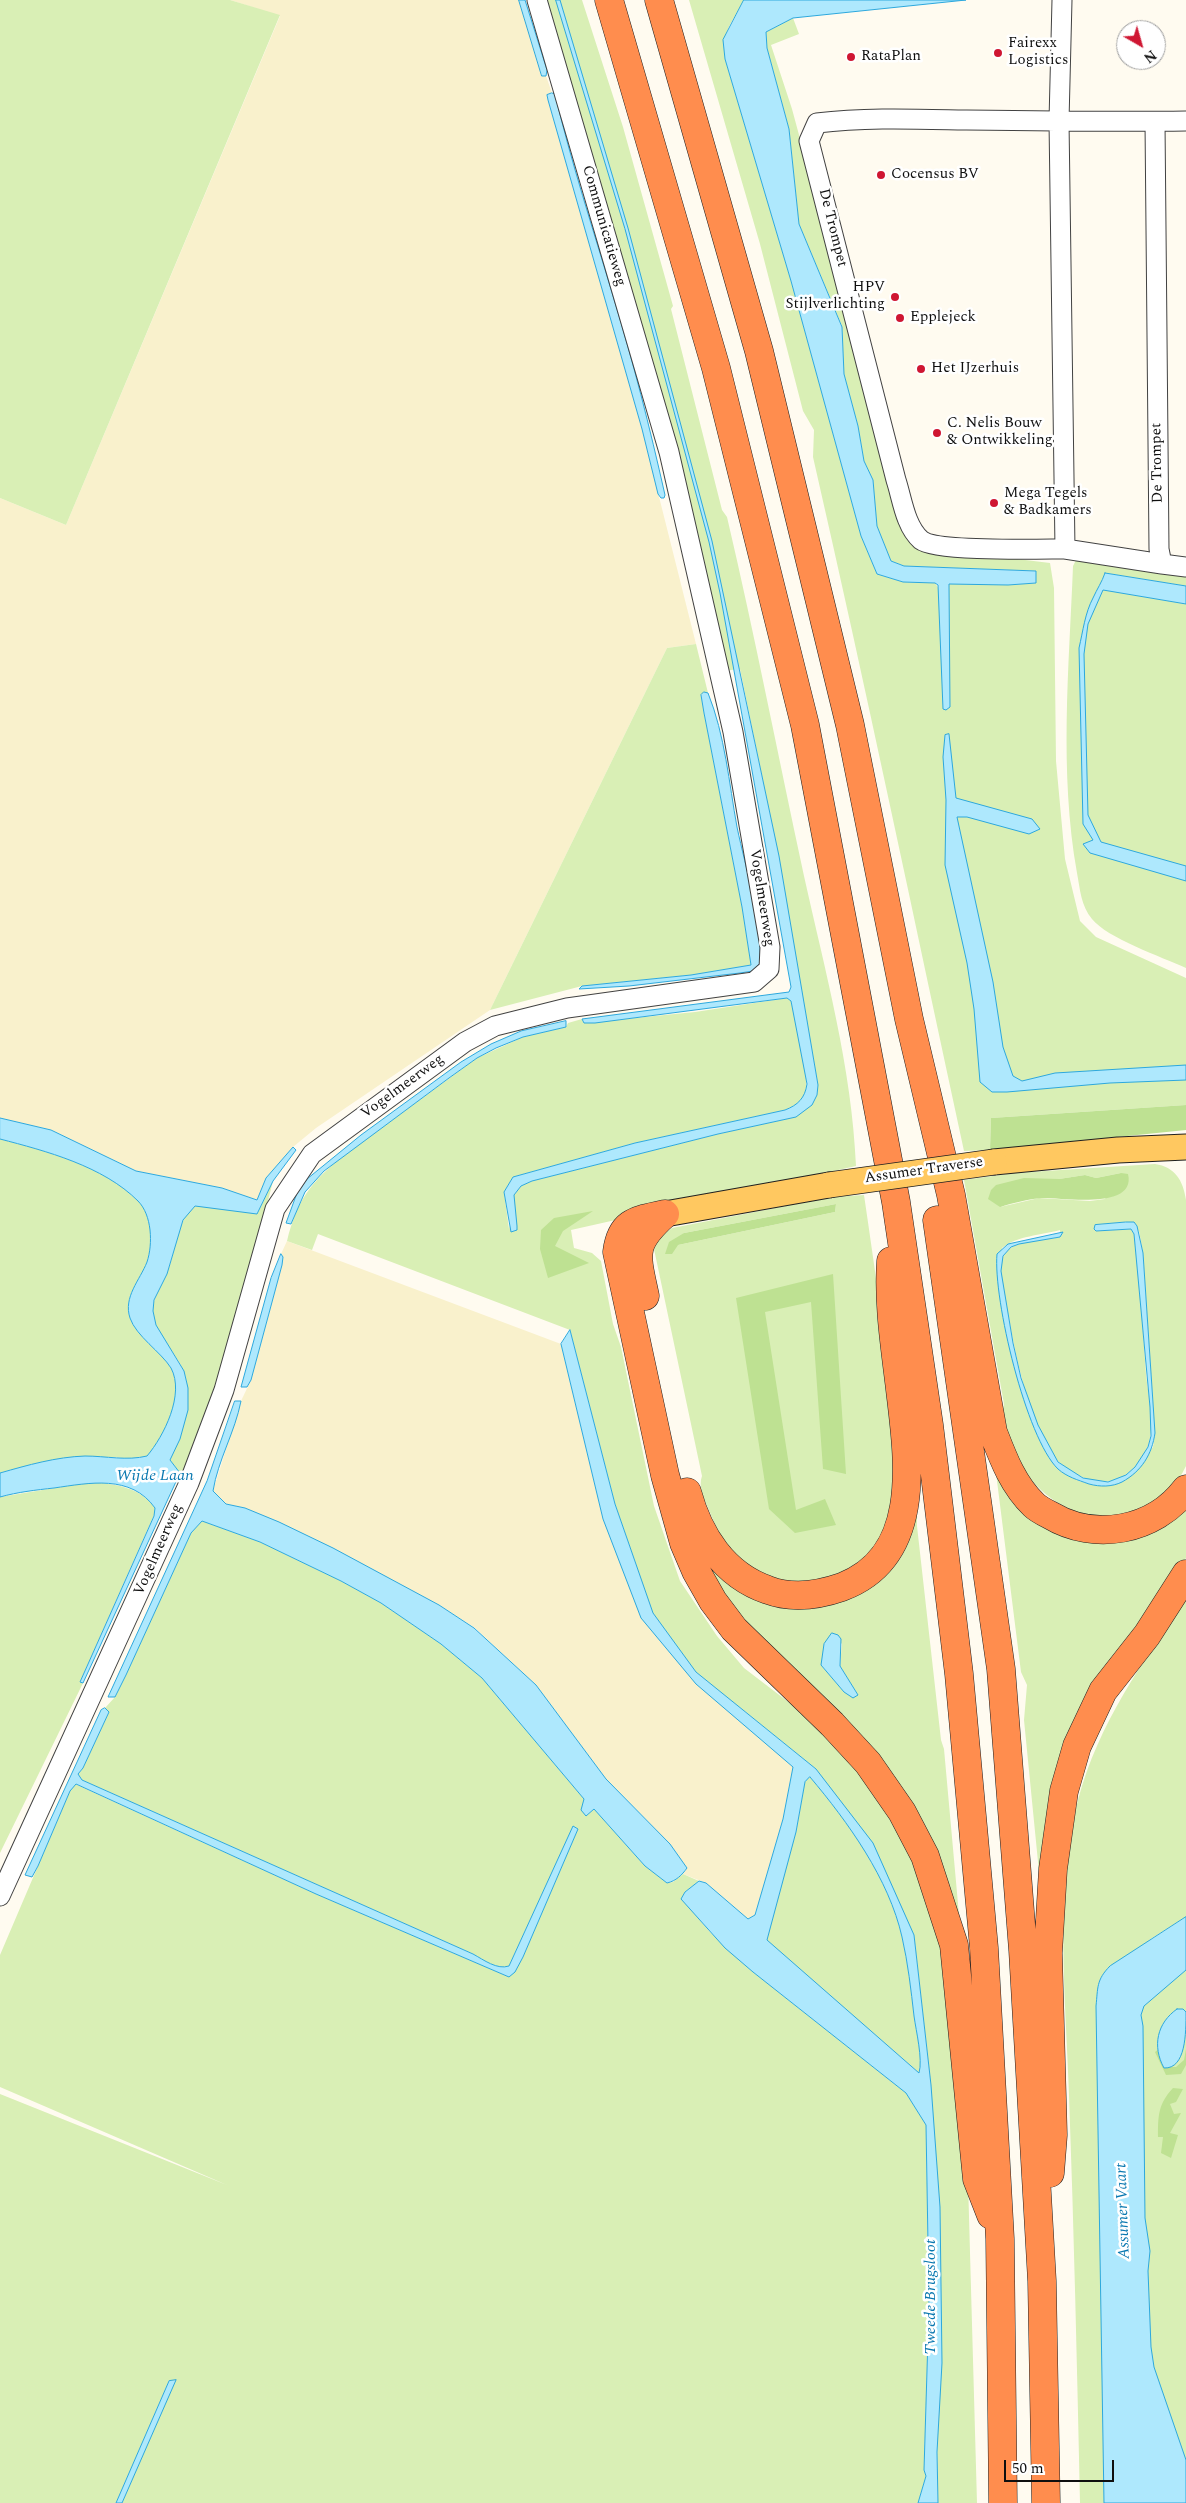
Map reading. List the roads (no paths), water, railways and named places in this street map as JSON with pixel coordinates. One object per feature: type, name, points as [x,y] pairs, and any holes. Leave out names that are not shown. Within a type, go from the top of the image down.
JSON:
[{"type":"highway","points":[[609,0],[716,368],[805,725],[896,1202],[929,1425],[960,1684],[984,1948],[1000,2239],[1003,2503]]},
{"type":"highway","points":[[659,0],[764,370],[850,726],[908,1019],[951,1195],[993,1432],[1004,1462],[1017,1484],[1035,1506],[1062,1523],[1094,1531],[1128,1528],[1153,1518],[1178,1500],[1186,1489]]},
{"type":"highway","points":[[908,1019],[1001,1669],[1023,1950],[1042,2281],[1046,2503]]},
{"type":"highway","points":[[665,1214],[641,1240],[638,1265],[688,1494],[699,1527],[713,1550],[729,1568],[743,1579],[772,1592],[806,1595],[822,1593],[847,1584],[878,1562],[897,1533],[903,1512],[908,1486],[908,1462],[889,1282],[896,1202]]},
{"type":"highway","points":[[665,1214],[628,1224],[619,1238],[617,1252],[665,1475],[684,1543],[696,1572],[713,1601],[734,1629],[832,1724],[868,1763],[902,1812],[925,1856],[954,1945],[977,2179],[1000,2239]]},
{"type":"highway","points":[[1042,2281],[1053,2135],[1048,1953],[1053,1868],[1064,1791],[1077,1746],[1103,1691],[1147,1635],[1186,1574]]},
{"type":"main road","name":"Assumer Traverse","points":[[665,1214],[829,1185],[994,1162],[1118,1150],[1186,1147]]},
{"type":"street","name":"Communicatieweg","points":[[537,0],[669,452]]},
{"type":"street","points":[[1062,0],[1058,121],[1065,549]]},
{"type":"street","name":"De Trompet","points":[[1186,122],[853,118],[817,123],[809,140],[871,384],[911,528],[922,541],[953,547],[1065,549],[1186,567]]},
{"type":"street","name":"De Trompet","points":[[1155,122],[1159,549],[1162,564]]},
{"type":"street","name":"Vogelmeerweg","points":[[0,1896],[189,1483],[224,1390],[275,1208],[312,1154],[465,1042],[495,1026],[567,1008],[754,982],[769,969],[770,947],[733,732],[669,452]]},
{"type":"water","points":[[519,0],[525,0],[547,70],[546,76],[542,76]]},
{"type":"water","points":[[556,0],[560,0],[628,228],[712,541],[779,856],[818,1085],[817,1095],[812,1105],[796,1117],[718,1134],[532,1181],[521,1186],[514,1195],[517,1230],[511,1232],[504,1192],[513,1177],[635,1143],[785,1110],[794,1106],[800,1100],[805,1093],[807,1084],[791,1001],[787,998],[595,1023],[584,1023],[582,1019],[789,992],[791,987],[720,593],[709,542],[625,229]]},
{"type":"water","points":[[744,0],[966,0],[793,18],[766,32],[767,48],[789,129],[799,224],[842,327],[844,374],[858,426],[864,461],[873,480],[877,526],[891,561],[904,566],[1036,571],[1036,583],[1008,585],[949,584],[950,707],[946,710],[943,709],[938,585],[935,583],[903,582],[877,574],[861,536],[791,281],[725,59],[723,40]]},
{"type":"water","points":[[555,94],[575,170],[641,395],[665,495],[664,498],[661,498],[658,494],[642,429],[548,100],[547,95]]},
{"type":"water","points":[[1105,573],[1186,586],[1186,604],[1103,590],[1088,624],[1084,654],[1088,815],[1101,842],[1186,866],[1186,881],[1090,853],[1083,844],[1093,840],[1083,824],[1079,648],[1090,604]]},
{"type":"water","points":[[704,692],[708,693],[723,742],[737,827],[756,912],[759,930],[760,963],[753,971],[740,973],[629,986],[579,989],[582,986],[691,975],[751,965],[742,907],[704,713],[701,695]]},
{"type":"water","points":[[949,734],[956,798],[1032,819],[1040,829],[1029,834],[967,817],[957,817],[993,982],[1003,1047],[1013,1076],[1022,1081],[1055,1073],[1186,1065],[1186,1080],[1110,1083],[1007,1092],[992,1092],[980,1082],[974,1009],[967,963],[945,865],[946,800],[943,757],[945,735]]},
{"type":"water","points":[[566,1021],[566,1027],[523,1037],[496,1048],[477,1058],[449,1078],[324,1171],[305,1192],[291,1224],[286,1223],[297,1193],[307,1179],[361,1135],[461,1062],[491,1044],[521,1031]]},
{"type":"water","name":"Wijde Laan","points":[[0,1118],[51,1130],[136,1171],[222,1188],[257,1200],[266,1178],[293,1147],[296,1150],[273,1181],[257,1214],[195,1206],[183,1220],[167,1274],[154,1300],[153,1311],[156,1325],[184,1371],[188,1388],[188,1410],[180,1439],[170,1460],[180,1473],[83,1683],[80,1682],[154,1516],[155,1508],[145,1497],[134,1490],[122,1485],[109,1483],[81,1484],[27,1491],[0,1497],[0,1473],[63,1458],[147,1456],[160,1437],[171,1414],[176,1390],[175,1378],[167,1362],[133,1325],[128,1310],[130,1296],[149,1255],[149,1222],[143,1207],[124,1189],[91,1169],[55,1155],[0,1139]]},
{"type":"water","points":[[1134,1222],[1137,1226],[1143,1253],[1155,1433],[1149,1455],[1135,1473],[1118,1484],[1097,1486],[1073,1478],[1058,1469],[1046,1453],[1034,1429],[1014,1367],[1006,1334],[1000,1302],[997,1254],[1008,1244],[1063,1232],[1060,1237],[1011,1247],[1003,1256],[1001,1271],[1013,1343],[1021,1378],[1038,1425],[1058,1462],[1083,1478],[1108,1482],[1126,1475],[1135,1467],[1148,1447],[1151,1436],[1134,1234],[1131,1229],[1096,1231],[1094,1229],[1095,1225]]},
{"type":"water","points":[[281,1254],[283,1257],[282,1265],[251,1380],[247,1387],[241,1387],[271,1278]]},
{"type":"water","name":"Tweede Brugsloot","points":[[570,1330],[615,1504],[653,1613],[696,1672],[816,1769],[873,1843],[914,1935],[931,2085],[940,2207],[942,2363],[937,2452],[938,2503],[918,2503],[926,2476],[924,2470],[929,2304],[926,2125],[906,2093],[725,1948],[681,1899],[685,1892],[699,1881],[706,1883],[748,1919],[755,1915],[783,1819],[793,1767],[696,1684],[641,1618],[603,1519],[561,1344]],"holes":[[[810,1777],[839,1813],[865,1852],[896,1915],[909,1976],[920,2053],[919,2073],[767,1940],[796,1832],[805,1782]]]},
{"type":"water","points":[[235,1401],[241,1401],[213,1491],[226,1504],[245,1508],[333,1548],[439,1605],[474,1628],[536,1685],[606,1779],[670,1844],[687,1868],[681,1875],[667,1883],[645,1866],[594,1809],[586,1816],[581,1810],[584,1799],[482,1678],[441,1644],[381,1603],[341,1581],[260,1542],[202,1521],[191,1533],[115,1697],[108,1697],[207,1481]]},
{"type":"water","points":[[832,1633],[838,1635],[841,1639],[840,1666],[858,1695],[853,1698],[844,1692],[821,1665],[824,1644]]},
{"type":"water","points":[[105,1708],[109,1712],[83,1768],[78,1774],[82,1780],[473,1954],[495,1966],[509,1966],[573,1826],[578,1829],[523,1957],[515,1972],[509,1977],[316,1894],[76,1784],[70,1791],[32,1877],[25,1875],[101,1710]]},
{"type":"water","name":"Assumer Vaart","points":[[1186,1917],[1186,1970],[1144,2006],[1141,2015],[1143,2026],[1145,2218],[1150,2251],[1148,2271],[1151,2347],[1154,2367],[1186,2460],[1186,2503],[1104,2503],[1096,2006],[1098,1989],[1102,1976],[1110,1966]]},
{"type":"water","points":[[1177,2009],[1183,2009],[1186,2012],[1185,2039],[1181,2056],[1177,2063],[1171,2067],[1164,2068],[1158,2051],[1158,2036],[1165,2021]]},
{"type":"water","points":[[176,2380],[122,2503],[116,2503],[169,2381]]},
{"type":"place","name":"Fairexx Logistics","points":[[998,53]]},
{"type":"place","name":"RataPlan","points":[[851,57]]},
{"type":"place","name":"Cocensus BV","points":[[881,175]]},
{"type":"place","name":"HPV Stijlverlichting","points":[[895,297]]},
{"type":"place","name":"Epplejeck","points":[[900,318]]},
{"type":"place","name":"Het IJzerhuis","points":[[921,369]]},
{"type":"place","name":"C. Nelis Bouw & Ontwikkeling","points":[[937,433]]},
{"type":"place","name":"Mega Tegels & Badkamers","points":[[994,503]]}]
